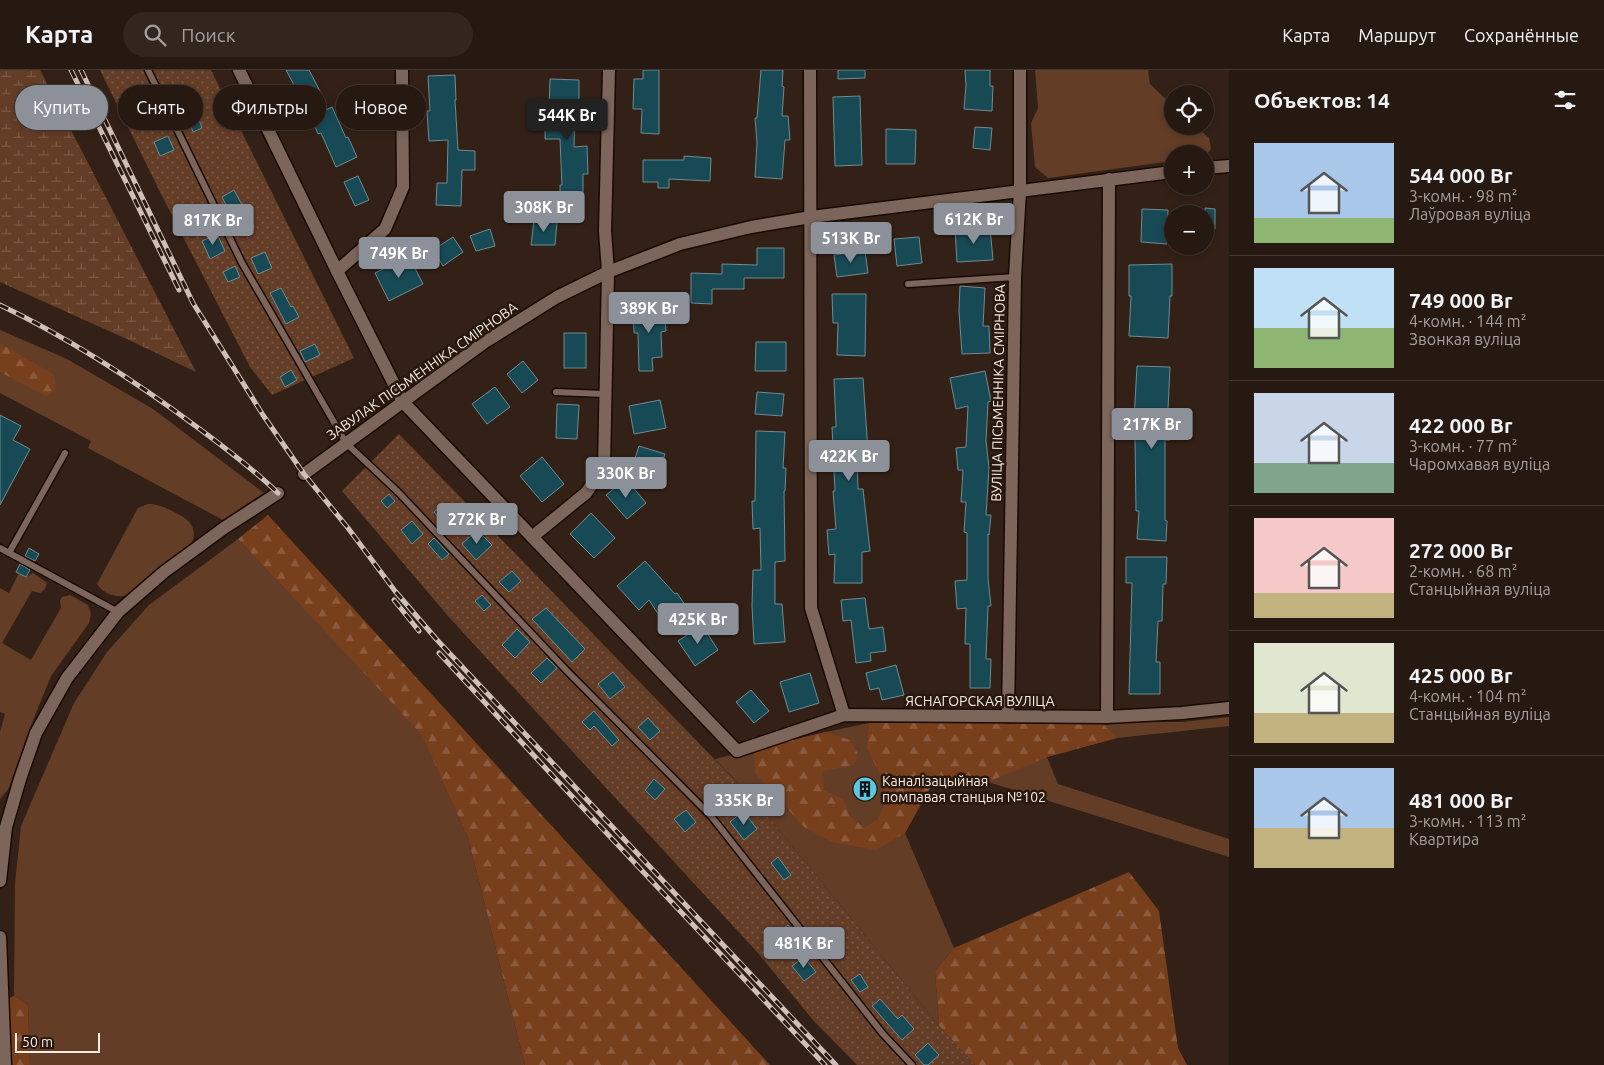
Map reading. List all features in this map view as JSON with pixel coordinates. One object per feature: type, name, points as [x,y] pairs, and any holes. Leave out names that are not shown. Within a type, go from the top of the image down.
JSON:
[{"type":"street","points":[[239,70],[403,402],[532,537],[586,492],[604,467],[608,272],[605,230],[609,70]]},
{"type":"street","points":[[337,271],[385,229],[403,187],[402,70]]},
{"type":"street","points":[[810,70],[811,608],[844,715]]},
{"type":"street","name":"ВУЛІЦА ПІСЬМЕННІКА СМІРНОВА","points":[[1008,716],[1015,277],[1020,190],[1020,70]]},
{"type":"street","points":[[1214,167],[1229,166]]},
{"type":"street","name":"ЗАВУЛАК ПІСЬМЕННІКА СМІРНОВА","points":[[304,474],[485,342],[557,297],[608,272],[680,244],[751,227],[810,217],[1164,173]]},
{"type":"street","points":[[1107,717],[1109,179]]},
{"type":"street","points":[[0,881],[3,826],[36,733],[67,678],[118,612],[164,572],[224,528],[278,493]]},
{"type":"street","name":"ЯСНАГОРСКАЯ ВУЛІЦА","points":[[532,537],[737,751],[844,715],[1107,717],[1182,713],[1229,708]]},
{"type":"street","points":[[0,937],[4,1065]]},
{"type":"lane","points":[[148,70],[242,263],[346,443],[398,492],[566,670],[711,816],[884,1034],[912,1065]]},
{"type":"lane","points":[[908,284],[1015,277]]},
{"type":"lane","points":[[556,392],[604,394]]},
{"type":"lane","points":[[9,553],[65,453]]},
{"type":"lane","points":[[0,548],[118,612]]},
{"type":"green space","points":[[0,70],[40,70],[48,85],[15,85],[15,130],[71,130],[196,372],[0,282]]},
{"type":"green space","points":[[100,70],[211,70],[218,85],[213,85],[213,130],[241,130],[354,358],[272,395],[250,367],[130,130],[203,130],[203,85],[118,85],[118,107]]},
{"type":"green space","points":[[1035,70],[1148,70],[1150,84],[1164,97],[1164,135],[1206,135],[1209,138],[1210,145],[1164,145],[1164,162],[1048,178],[1035,167],[1031,123],[1038,108]]},
{"type":"green space","points":[[0,330],[67,359],[153,409],[264,493],[223,520],[88,448],[91,441],[0,393]]},
{"type":"green space","points":[[0,343],[54,375],[56,390],[46,396],[0,372]]},
{"type":"green space","points":[[399,434],[756,802],[939,1026],[975,1065],[857,1065],[813,1020],[757,952],[448,616],[342,491]]},
{"type":"green space","points":[[148,504],[162,507],[187,520],[192,526],[193,539],[188,546],[171,558],[142,585],[128,594],[115,596],[97,584],[138,508]]},
{"type":"green space","points":[[268,515],[770,1065],[525,1065],[468,838],[422,735],[238,539]]},
{"type":"green space","points":[[238,539],[422,734],[468,838],[525,1065],[30,1065],[28,1005],[14,996],[15,883],[21,826],[74,703],[107,652],[149,605]]},
{"type":"green space","points":[[19,573],[26,577],[33,573],[47,583],[45,589],[40,593],[32,591],[2,643],[31,660],[61,608],[60,601],[62,597],[70,595],[88,605],[91,614],[89,623],[51,676],[29,730],[9,788],[0,799],[0,732],[5,714],[0,712],[0,588],[9,593]]},
{"type":"green space","points":[[1229,717],[1229,726],[1117,738],[1047,757],[1058,784],[1229,839],[1229,857],[988,782],[931,786],[905,833],[954,948],[935,971],[939,1026],[756,802],[715,759],[869,723],[1182,722]]},
{"type":"green space","points":[[1101,722],[1117,738],[1047,757],[988,782],[931,786],[905,833],[876,850],[832,842],[804,827],[755,773],[754,749],[826,732],[850,740],[858,754],[854,765],[823,771],[824,790],[844,800],[850,816],[864,828],[878,819],[886,801],[882,778],[867,748],[869,723]]},
{"type":"green space","points":[[1129,872],[1159,911],[1178,1048],[1187,1065],[975,1065],[939,1026],[935,971],[954,948]]},
{"type":"green space","points":[[14,996],[28,1005],[30,1065],[0,1065],[0,1002]]},
{"type":"building","points":[[286,70],[309,70],[317,85],[294,85]]},
{"type":"building","points":[[643,70],[659,70],[659,134],[641,133],[642,109],[633,109],[634,79],[643,79]]},
{"type":"building","points":[[761,70],[783,70],[782,116],[788,116],[790,140],[785,140],[782,179],[755,177],[757,143],[755,118],[757,118]]},
{"type":"building","points":[[838,70],[865,70],[865,78],[838,79]]},
{"type":"building","points":[[965,70],[990,70],[990,86],[993,86],[992,111],[964,109]]},
{"type":"building","points":[[455,75],[458,150],[475,151],[475,170],[462,170],[461,206],[436,205],[437,183],[447,183],[448,140],[429,141],[427,111],[430,111],[428,76]]},
{"type":"building","points":[[550,79],[579,80],[579,104],[575,104],[574,147],[587,146],[588,174],[583,174],[583,209],[560,209],[560,185],[562,185],[560,139],[545,139],[545,112],[549,112]]},
{"type":"building","points":[[860,96],[862,165],[835,166],[833,97]]},
{"type":"building","points":[[332,107],[336,116],[336,130],[342,130],[346,138],[348,137],[357,157],[336,167],[321,133],[318,134],[316,130],[326,130],[326,110]]},
{"type":"building","points":[[975,127],[992,128],[990,150],[973,148]]},
{"type":"building","points":[[886,129],[916,130],[915,164],[886,164]]},
{"type":"building","points":[[168,136],[174,150],[160,156],[154,142]]},
{"type":"building","points":[[684,156],[711,158],[710,181],[669,179],[669,188],[658,188],[658,182],[643,182],[643,160],[684,160]]},
{"type":"building","points":[[358,176],[369,200],[355,206],[344,182]]},
{"type":"building","points":[[234,190],[254,227],[241,234],[222,197]]},
{"type":"building","points":[[1142,209],[1164,210],[1164,244],[1141,242]]},
{"type":"building","points":[[1214,209],[1215,209],[1214,229]]},
{"type":"building","points":[[534,220],[557,222],[555,245],[531,245]]},
{"type":"building","points":[[990,227],[993,260],[957,262],[955,229]]},
{"type":"building","points":[[490,229],[495,246],[476,251],[470,236]]},
{"type":"building","points":[[217,234],[225,251],[210,259],[202,241]]},
{"type":"building","points":[[453,237],[463,252],[443,266],[433,250]]},
{"type":"building","points":[[919,237],[922,263],[897,266],[894,239]]},
{"type":"building","points":[[757,248],[784,248],[784,278],[744,278],[744,289],[712,289],[712,304],[691,303],[691,273],[722,274],[722,264],[757,265]]},
{"type":"building","points":[[865,251],[868,273],[837,277],[834,255]]},
{"type":"building","points":[[265,252],[272,268],[258,274],[251,258]]},
{"type":"building","points":[[409,256],[423,284],[389,301],[375,273]]},
{"type":"building","points":[[1172,264],[1172,296],[1170,296],[1168,338],[1129,336],[1131,296],[1129,296],[1129,265]]},
{"type":"building","points":[[235,266],[240,277],[228,282],[223,272]]},
{"type":"building","points":[[960,286],[985,288],[983,326],[989,326],[990,353],[962,354],[959,311]]},
{"type":"building","points":[[281,288],[291,307],[293,306],[299,317],[286,324],[270,293]]},
{"type":"building","points":[[832,294],[866,294],[865,356],[837,355],[838,323],[833,323]]},
{"type":"building","points":[[664,305],[666,331],[661,332],[662,357],[652,358],[653,371],[639,371],[638,333],[634,333],[633,306]]},
{"type":"building","points":[[564,333],[586,333],[586,368],[564,368]]},
{"type":"building","points":[[756,342],[786,342],[786,371],[755,371]]},
{"type":"building","points":[[315,344],[320,355],[305,362],[300,351]]},
{"type":"building","points":[[523,361],[538,380],[522,393],[507,374]]},
{"type":"building","points":[[1137,366],[1170,367],[1168,409],[1172,409],[1170,440],[1165,440],[1166,541],[1137,539],[1139,511],[1136,511],[1135,438],[1133,438]]},
{"type":"building","points":[[291,370],[297,380],[285,387],[280,377]]},
{"type":"building","points":[[985,371],[991,401],[988,402],[986,441],[989,468],[986,515],[991,515],[988,534],[988,578],[991,606],[988,606],[986,659],[991,659],[990,688],[970,688],[970,644],[965,644],[966,608],[957,609],[955,581],[967,580],[967,533],[964,532],[966,502],[961,502],[963,470],[958,470],[956,448],[966,447],[968,406],[956,409],[950,378]]},
{"type":"building","points":[[863,378],[868,451],[857,452],[858,489],[863,489],[870,551],[862,552],[862,583],[834,583],[835,554],[829,555],[827,530],[836,529],[833,491],[835,491],[832,427],[836,427],[834,379]]},
{"type":"building","points":[[495,387],[510,407],[487,424],[472,404]]},
{"type":"building","points":[[757,392],[784,394],[782,416],[755,414]]},
{"type":"building","points":[[660,400],[666,428],[634,434],[629,406]]},
{"type":"building","points":[[557,404],[579,405],[577,439],[556,438]]},
{"type":"building","points":[[0,415],[21,426],[13,440],[30,449],[0,505]]},
{"type":"building","points":[[756,431],[785,432],[783,468],[786,468],[784,491],[785,561],[775,562],[775,604],[782,604],[785,642],[754,644],[753,570],[761,570],[760,528],[753,529],[752,501],[755,501]]},
{"type":"building","points":[[639,446],[665,454],[657,479],[631,471]]},
{"type":"building","points":[[542,457],[564,484],[542,502],[520,476]]},
{"type":"building","points":[[626,479],[646,503],[627,519],[606,495]]},
{"type":"building","points":[[389,494],[395,501],[387,508],[381,501]]},
{"type":"building","points":[[443,504],[451,513],[442,521],[434,512]]},
{"type":"building","points":[[591,513],[615,538],[594,558],[570,534]]},
{"type":"building","points":[[412,521],[423,534],[412,544],[401,530]]},
{"type":"building","points":[[477,530],[492,545],[476,560],[462,544]]},
{"type":"building","points":[[434,538],[449,554],[442,560],[428,544]]},
{"type":"building","points":[[29,548],[39,554],[35,561],[25,556]]},
{"type":"building","points":[[1126,557],[1167,557],[1166,584],[1163,584],[1162,621],[1158,621],[1156,662],[1160,662],[1160,694],[1129,694],[1132,583],[1126,583]]},
{"type":"building","points":[[645,561],[675,594],[677,593],[687,608],[664,623],[649,600],[639,610],[617,586]]},
{"type":"building","points":[[20,564],[30,570],[26,577],[16,572]]},
{"type":"building","points":[[512,571],[521,581],[509,592],[499,582]]},
{"type":"building","points":[[482,595],[491,605],[484,611],[475,601]]},
{"type":"building","points":[[865,598],[869,629],[883,627],[886,651],[870,653],[871,661],[856,663],[851,620],[843,621],[841,600]]},
{"type":"building","points":[[546,608],[585,649],[572,662],[532,619]]},
{"type":"building","points":[[702,625],[718,650],[695,666],[678,641]]},
{"type":"building","points":[[517,629],[530,642],[515,658],[502,645]]},
{"type":"building","points":[[547,658],[557,668],[541,683],[531,673]]},
{"type":"building","points":[[896,665],[904,695],[882,700],[879,688],[870,690],[866,673]]},
{"type":"building","points":[[613,672],[625,687],[610,699],[598,684]]},
{"type":"building","points":[[810,673],[819,703],[789,712],[780,682]]},
{"type":"building","points":[[751,690],[769,711],[754,723],[736,702]]},
{"type":"building","points":[[594,711],[619,740],[612,746],[594,726],[590,730],[582,722]]},
{"type":"building","points":[[648,718],[660,731],[650,740],[638,727]]},
{"type":"building","points":[[654,779],[665,789],[655,800],[645,790]]},
{"type":"building","points":[[686,810],[696,822],[685,832],[674,819]]},
{"type":"building","points":[[743,811],[757,829],[744,840],[730,822]]},
{"type":"building","points":[[778,857],[791,875],[784,880],[771,863]]},
{"type":"building","points":[[788,925],[796,936],[785,944],[777,933]]},
{"type":"building","points":[[804,957],[816,972],[804,981],[792,966]]},
{"type":"building","points":[[860,974],[868,987],[860,992],[851,980]]},
{"type":"building","points":[[880,999],[898,1019],[902,1015],[914,1029],[902,1040],[872,1006]]},
{"type":"building","points":[[928,1043],[939,1055],[928,1065],[924,1065],[915,1055]]},
{"type":"railway","points":[[71,70],[179,290]]},
{"type":"railway","points":[[81,70],[193,303],[263,415],[304,474],[348,528],[395,591],[438,641],[836,1065]]},
{"type":"railway","points":[[0,305],[78,347],[128,379],[221,445],[278,493]]},
{"type":"railway","points":[[394,600],[419,631]]},
{"type":"railway","points":[[439,653],[825,1065]]},
{"type":"place","name":"Каналізацыйная помпавая станцыя №102","points":[[865,789]]}]
